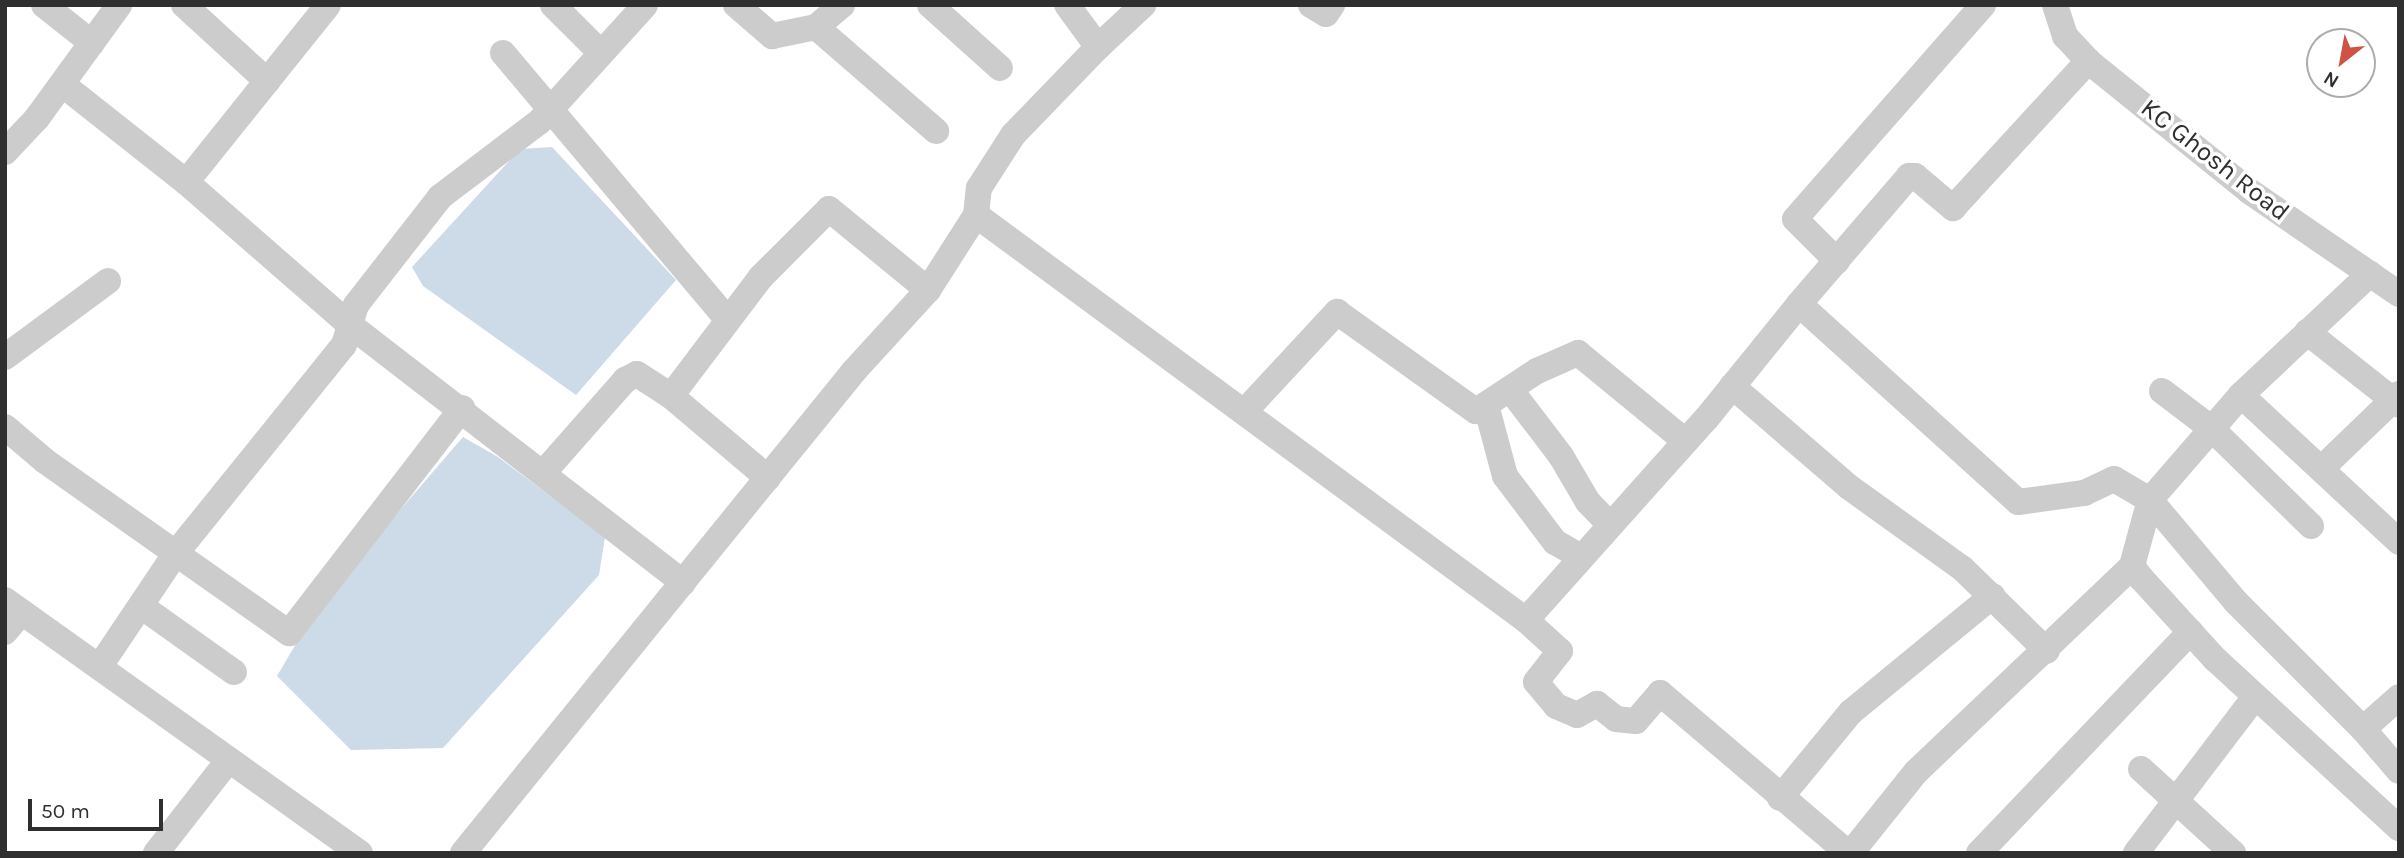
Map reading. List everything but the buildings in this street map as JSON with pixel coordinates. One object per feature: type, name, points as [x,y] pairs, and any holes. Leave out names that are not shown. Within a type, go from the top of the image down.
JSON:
[{"type":"street","points":[[44,5],[92,43]]},
{"type":"street","points":[[5,152],[62,84],[118,5]]},
{"type":"street","points":[[184,5],[267,81]]},
{"type":"street","points":[[186,182],[328,5]]},
{"type":"street","points":[[553,5],[600,52]]},
{"type":"street","points":[[100,666],[176,553],[344,345],[356,305],[440,197],[551,108],[645,5]]},
{"type":"street","points":[[736,5],[772,36],[816,27],[842,5]]},
{"type":"street","points":[[930,5],[1000,68]]},
{"type":"street","points":[[1067,5],[1098,47]]},
{"type":"street","points":[[463,853],[768,478],[928,290],[976,215],[979,188],[1013,135],[1098,47],[1143,5]]},
{"type":"street","points":[[1311,5],[1325,14],[1332,5]]},
{"type":"street","points":[[1837,261],[1795,219],[1983,5]]},
{"type":"street","name":"KC Ghosh Road","points":[[2055,5],[2065,36],[2088,61],[2249,191],[2399,293]]},
{"type":"street","points":[[816,27],[936,131]]},
{"type":"street","points":[[503,53],[727,319]]},
{"type":"street","points":[[1526,620],[1685,441],[1799,304],[1912,175],[1953,208],[2088,61]]},
{"type":"street","points":[[62,84],[186,182],[350,325],[462,408],[683,582]]},
{"type":"street","points":[[671,396],[727,319],[829,209],[928,290]]},
{"type":"street","points":[[976,215],[1526,620],[1560,651],[1536,682],[1556,706],[1577,715],[1597,704],[1616,719],[1636,721],[1660,693],[1780,798],[1850,853],[1916,772],[2047,651],[2132,566],[2150,500],[2241,395],[2370,274]]},
{"type":"street","points":[[5,357],[108,281]]},
{"type":"street","points":[[1799,304],[2018,502],[2084,493],[2114,479],[2150,500],[2236,602],[2362,729],[2399,771]]},
{"type":"street","points":[[1244,412],[1336,312],[1476,411],[1510,389],[1578,353],[1685,441]]},
{"type":"street","points":[[2307,332],[2397,399],[2321,469]]},
{"type":"street","points":[[544,472],[625,380],[637,374],[671,396],[768,478]]},
{"type":"street","points":[[1732,386],[1849,487],[1935,545],[1992,596],[2047,651]]},
{"type":"street","points":[[1510,389],[1561,456],[1588,502],[1610,525]]},
{"type":"street","points":[[2162,391],[2211,428],[2311,526]]},
{"type":"street","points":[[2241,395],[2399,542]]},
{"type":"street","points":[[1486,405],[1505,476],[1555,542],[1581,557]]},
{"type":"street","points":[[5,427],[45,461],[289,633],[462,408]]},
{"type":"street","points":[[2132,566],[2190,632],[2255,697],[2399,828]]},
{"type":"street","points":[[1780,798],[1851,712],[1992,596]]},
{"type":"street","points":[[5,632],[13,606],[359,853]]},
{"type":"street","points":[[141,606],[234,672]]},
{"type":"street","points":[[1979,853],[2190,632]]},
{"type":"street","points":[[2136,853],[2255,697]]},
{"type":"street","points":[[2362,729],[2399,697]]},
{"type":"street","points":[[156,853],[228,761]]},
{"type":"street","points":[[2141,769],[2233,853]]},
{"type":"water","points":[[552,147],[676,280],[576,395],[423,286],[412,267],[520,149]]},
{"type":"water","points":[[463,437],[498,457],[605,537],[599,575],[443,748],[351,750],[277,676],[320,603]]}]
